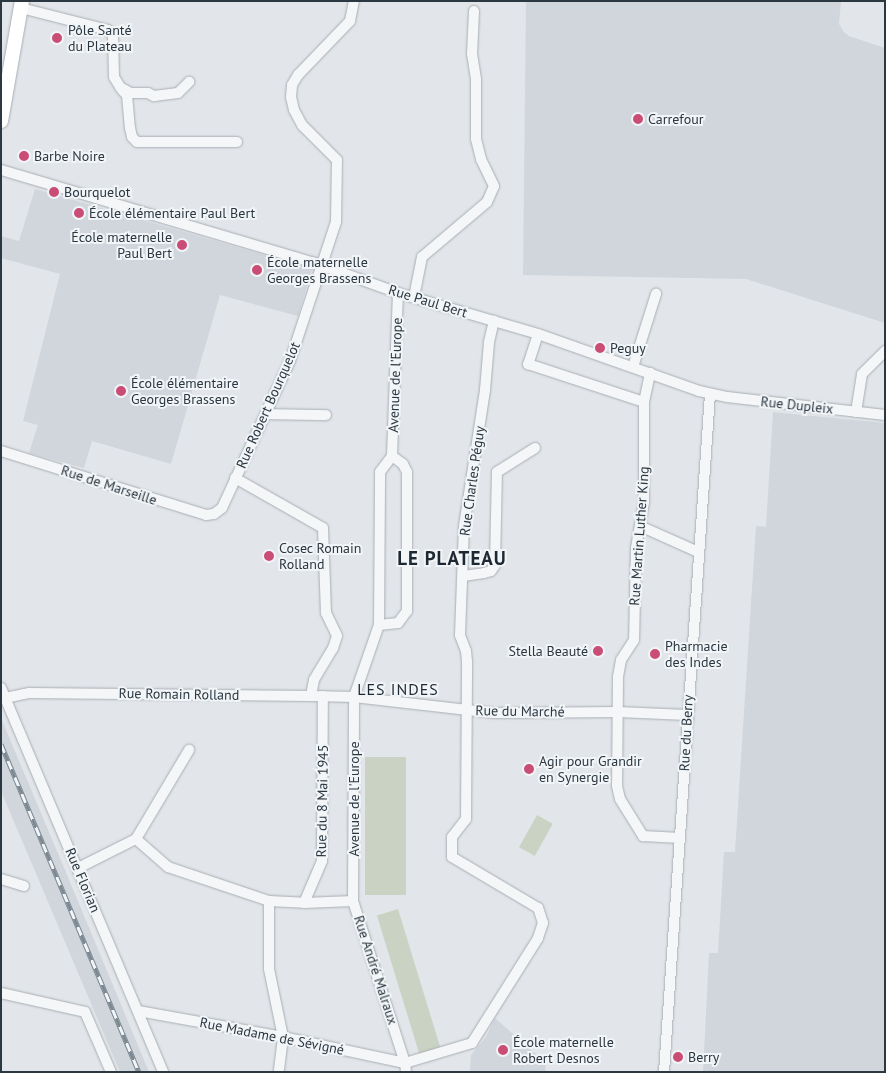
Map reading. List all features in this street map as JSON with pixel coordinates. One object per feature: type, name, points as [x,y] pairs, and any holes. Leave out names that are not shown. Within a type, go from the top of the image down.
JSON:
[{"type":"main road","points":[[1,122],[22,4]]},
{"type":"street","name":"Rue Robert Bourquelot","points":[[217,512],[222,508],[290,360],[336,222],[337,160],[302,126],[294,110],[291,97],[292,85],[298,75],[350,21],[354,1]]},
{"type":"street","points":[[22,4],[108,30],[113,35],[114,77],[127,95],[130,128],[132,137],[137,142],[237,142]]},
{"type":"street","points":[[414,297],[422,258],[487,202],[494,186],[482,159],[476,139],[476,79],[472,54],[474,11]]},
{"type":"street","points":[[120,87],[131,93],[148,93],[154,96],[178,92],[189,82]]},
{"type":"street","name":"Rue Paul Bert","points":[[1,170],[322,266],[398,293],[538,334],[710,394]]},
{"type":"street","name":"Avenue de l'Europe","points":[[353,901],[354,697],[379,625],[380,472],[392,456],[398,293]]},
{"type":"street","points":[[634,367],[656,294]]},
{"type":"street","name":"Rue Charles Péguy","points":[[406,1067],[472,1043],[538,938],[543,923],[538,908],[452,858],[452,837],[466,819],[466,652],[461,641],[464,526],[485,390],[489,342],[494,321]]},
{"type":"street","points":[[538,334],[528,364],[644,402]]},
{"type":"street","points":[[856,412],[862,374],[885,351]]},
{"type":"street","name":"Rue Martin Luther King","points":[[618,712],[619,668],[621,660],[634,640],[636,548],[644,502],[644,402],[650,374]]},
{"type":"street","name":"Rue Dupleix","points":[[710,394],[885,415]]},
{"type":"street","name":"Rue du Berry","points":[[664,1072],[710,394]]},
{"type":"street","points":[[266,414],[326,415]]},
{"type":"street","points":[[463,576],[490,571],[496,564],[497,472],[535,448]]},
{"type":"street","name":"Rue de Marseille","points":[[1,451],[206,515],[217,512]]},
{"type":"street","points":[[379,625],[398,623],[406,611],[407,472],[403,464],[392,456]]},
{"type":"street","points":[[235,478],[323,528],[326,613],[337,636],[333,648],[314,680],[311,696]]},
{"type":"street","points":[[640,526],[698,552]]},
{"type":"street","name":"Rue Romain Rolland","points":[[3,693],[354,697]]},
{"type":"street","name":"Rue Florian","points":[[3,693],[163,1072]]},
{"type":"street","name":"Rue du 8 Mai 1945","points":[[304,903],[322,861],[323,696]]},
{"type":"street","name":"Rue du Marché","points":[[354,697],[494,712],[618,712],[687,715]]},
{"type":"street","points":[[618,712],[617,786],[620,800],[643,836],[680,838]]},
{"type":"street","points":[[78,868],[136,839],[189,750]]},
{"type":"street","name":"Rue André Malraux","points":[[136,839],[168,867],[269,901],[304,903],[353,901],[406,1067]]},
{"type":"street","points":[[1,879],[24,886]]},
{"type":"street","points":[[269,901],[268,969],[283,1037],[279,1072]]},
{"type":"street","points":[[1,993],[85,1012],[111,1072]]},
{"type":"street","name":"Rue Madame de Sévigné","points":[[138,1011],[283,1037],[406,1067]]},
{"type":"shaded area","points":[[526,1],[841,1],[839,24],[844,32],[849,36],[885,48],[885,323],[746,279],[523,275]]},
{"type":"shaded area","points":[[35,189],[312,269],[298,316],[220,295],[171,464],[92,441],[84,468],[29,453],[38,425],[23,421],[60,274],[1,258],[1,236],[19,241]]},
{"type":"shaded area","points":[[773,412],[885,423],[885,1072],[703,1072],[709,953],[718,953],[724,852],[735,852],[756,526],[766,527]]},
{"type":"shaded area","points":[[1,718],[149,1072],[120,1072],[1,791]]},
{"type":"shaded area","name":"École maternelle Robert Desnos","points":[[495,1018],[546,1063],[545,1072],[470,1072],[471,1055],[486,1037]]},
{"type":"green space","points":[[365,757],[406,757],[406,895],[365,895]]},
{"type":"green space","points":[[537,815],[553,824],[535,856],[519,847]]},
{"type":"green space","points":[[398,909],[440,1048],[419,1054],[377,915]]},
{"type":"railway","points":[[1,744],[139,1072]]},
{"type":"place","name":"Pôle Santé du Plateau","points":[[57,38]]},
{"type":"place","name":"Carrefour","points":[[638,119]]},
{"type":"place","name":"Barbe Noire","points":[[24,156]]},
{"type":"place","name":"Bourquelot","points":[[54,192]]},
{"type":"place","name":"École élémentaire Paul Bert","points":[[79,213]]},
{"type":"place","name":"École maternelle Paul Bert","points":[[182,245]]},
{"type":"place","name":"École maternelle Georges Brassens","points":[[257,270]]},
{"type":"place","name":"Peguy","points":[[600,348]]},
{"type":"place","name":"École élémentaire Georges Brassens","points":[[121,391]]},
{"type":"place","name":"Cosec Romain Rolland","points":[[269,556]]},
{"type":"place","name":"Stella Beauté","points":[[598,651]]},
{"type":"place","name":"Pharmacie des Indes","points":[[655,654]]},
{"type":"place","name":"Agir pour Grandir en Synergie","points":[[529,769]]},
{"type":"place","name":"École maternelle Robert Desnos","points":[[503,1050]]},
{"type":"place","name":"Berry","points":[[678,1057]]},
{"type":"district","name":"LE PLATEAU","points":[[452,559]]},
{"type":"district","name":"LES INDES","points":[[398,689]]}]
